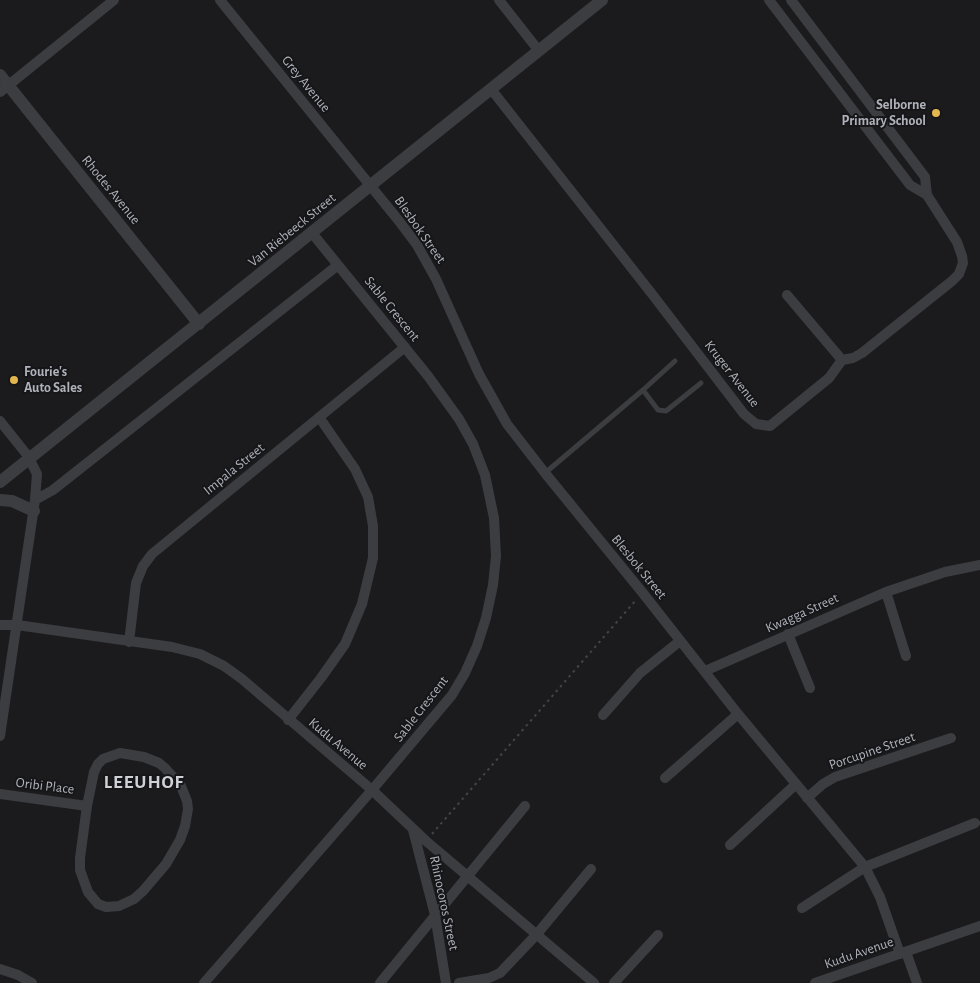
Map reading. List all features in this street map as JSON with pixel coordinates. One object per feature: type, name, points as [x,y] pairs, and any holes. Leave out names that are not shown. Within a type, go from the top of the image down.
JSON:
[{"type":"street","points":[[4,89],[114,0]]},
{"type":"street","name":"Grey Avenue","points":[[220,0],[371,186]]},
{"type":"street","points":[[499,0],[539,50]]},
{"type":"street","name":"Van Riebeeck Street","points":[[0,482],[30,460],[602,0]]},
{"type":"street","points":[[769,0],[910,185],[928,195]]},
{"type":"street","points":[[787,295],[842,360],[853,358],[862,353],[952,281],[961,270],[963,260],[960,248],[928,195],[925,177],[790,0]]},
{"type":"street","name":"Rhodes Avenue","points":[[0,75],[4,89],[198,324]]},
{"type":"street","name":"Kruger Avenue","points":[[491,90],[749,419],[762,426],[773,424],[829,378],[842,360]]},
{"type":"street","name":"Blesbok Street","points":[[371,186],[399,220],[425,258],[479,374],[500,414],[544,473],[642,592],[795,785],[865,868],[880,897],[903,953]]},
{"type":"street","name":"Sable Crescent","points":[[204,983],[446,702],[460,681],[480,637],[489,606],[495,574],[494,518],[488,484],[477,452],[469,436],[450,406],[405,347],[312,233]]},
{"type":"street","points":[[35,506],[338,265]]},
{"type":"street","name":"Impala Street","points":[[129,642],[136,583],[147,560],[160,547],[405,347]]},
{"type":"street","points":[[288,720],[330,667],[345,644],[364,599],[372,558],[372,514],[361,480],[345,452],[319,417]]},
{"type":"street","points":[[0,421],[30,460],[37,474],[35,506],[0,736]]},
{"type":"street","points":[[0,500],[35,506]]},
{"type":"street","name":"Kwagga Street","points":[[705,672],[788,634],[911,582],[945,572],[980,565]]},
{"type":"street","points":[[886,592],[906,656]]},
{"type":"street","name":"Kudu Avenue","points":[[0,625],[17,625],[182,649],[208,657],[234,672],[372,790],[413,829],[594,983]]},
{"type":"street","points":[[788,634],[810,688]]},
{"type":"street","points":[[603,715],[640,673],[680,641]]},
{"type":"street","points":[[665,778],[738,714]]},
{"type":"street","name":"Porcupine Street","points":[[807,798],[823,784],[835,777],[951,738]]},
{"type":"street","name":"Oribi Place","points":[[120,753],[144,757],[159,763],[175,778],[185,794],[188,809],[180,840],[166,864],[143,891],[125,904],[111,908],[102,906],[94,901],[86,888],[80,870],[80,858],[87,806],[94,772],[98,764],[107,757],[120,753]]},
{"type":"street","points":[[730,844],[795,785]]},
{"type":"street","name":"Oribi Place","points":[[0,794],[87,806]]},
{"type":"street","points":[[380,983],[526,806]]},
{"type":"street","points":[[802,908],[865,868],[975,823]]},
{"type":"street","name":"Rhinocoros Street","points":[[413,829],[436,915],[446,983]]},
{"type":"street","points":[[458,983],[489,978],[500,974],[537,934],[591,869]]},
{"type":"street","name":"Kudu Avenue","points":[[818,982],[980,926]]},
{"type":"street","points":[[614,983],[658,935]]},
{"type":"street","name":"Kudu Avenue","points":[[903,953],[917,983]]},
{"type":"street","points":[[0,969],[18,975],[32,983]]},
{"type":"lane","points":[[544,473],[643,390],[674,361]]},
{"type":"lane","points":[[643,390],[658,410],[666,411],[701,383]]},
{"type":"path","points":[[426,840],[642,592]]},
{"type":"place","name":"Selborne Primary School","points":[[936,113]]},
{"type":"place","name":"Fourie's Auto Sales","points":[[14,380]]},
{"type":"district","name":"LEEUHOF","points":[[144,782]]}]
